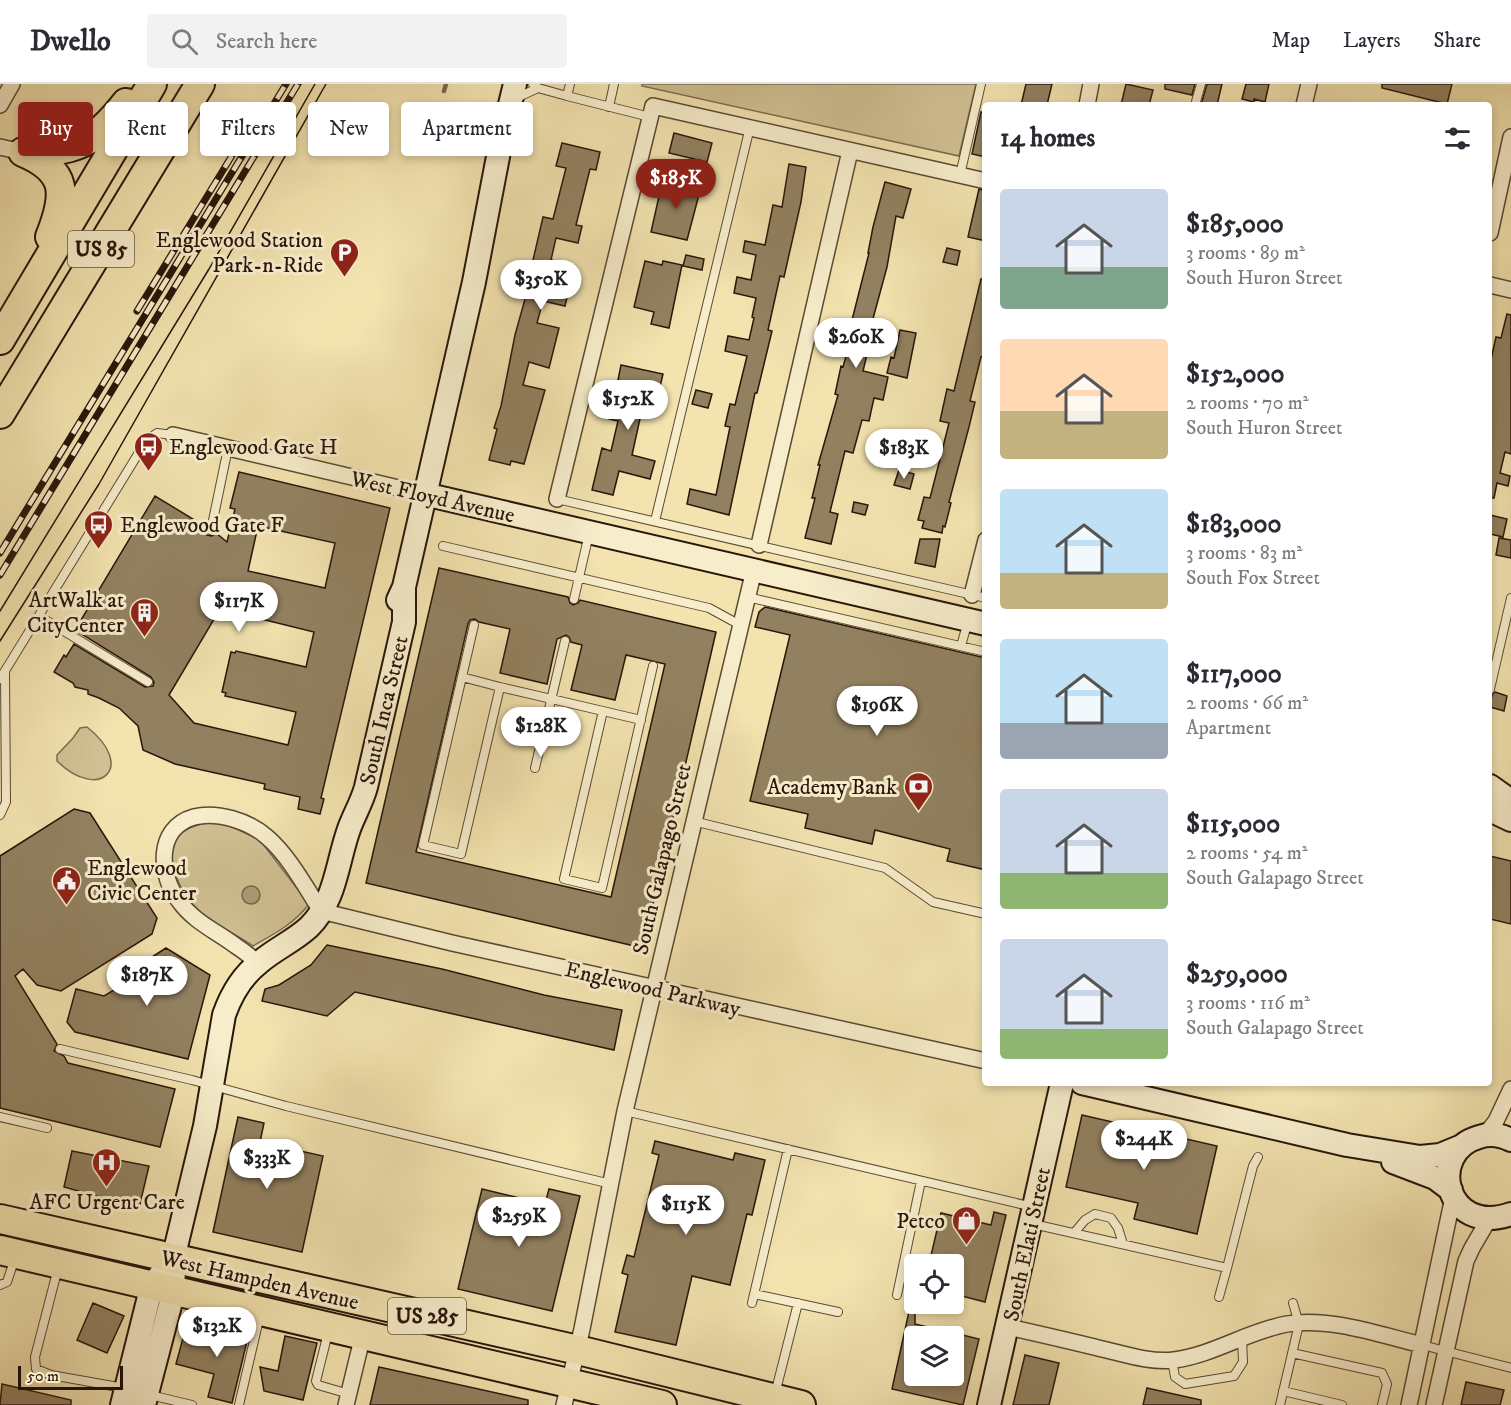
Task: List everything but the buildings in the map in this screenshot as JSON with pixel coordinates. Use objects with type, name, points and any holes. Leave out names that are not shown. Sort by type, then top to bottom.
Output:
[{"type":"highway","points":[[11,149],[64,150],[87,141],[108,126],[141,84]]},
{"type":"highway","name":"US 85","points":[[0,340],[152,84]]},
{"type":"highway","name":"US 85","points":[[0,414],[200,84]]},
{"type":"highway","points":[[0,340],[41,257],[60,205],[60,183],[56,174],[42,160],[11,149]]},
{"type":"highway","name":"West Hampden Avenue","points":[[0,1219],[578,1350],[787,1402]]},
{"type":"highway","name":"West Hampden Avenue","points":[[8,1252],[363,1335],[567,1394],[662,1405]]},
{"type":"street","points":[[0,105],[12,84]]},
{"type":"street","points":[[1088,102],[1091,84]]},
{"type":"street","points":[[1305,102],[1309,84]]},
{"type":"street","name":"South Inca Street","points":[[135,1398],[199,1156],[224,1015],[231,998],[258,963],[310,926],[321,910],[338,873],[348,830],[348,795],[391,618],[404,587],[474,282],[512,92]]},
{"type":"street","points":[[557,499],[651,111],[750,127],[982,180]]},
{"type":"street","points":[[1492,224],[1511,137]]},
{"type":"street","points":[[759,545],[850,151]]},
{"type":"street","points":[[1492,285],[1511,290]]},
{"type":"street","name":"West Floyd Avenue","points":[[173,435],[977,622]]},
{"type":"street","name":"South Galapago Street","points":[[567,1394],[578,1350],[625,1111],[754,570]]},
{"type":"street","points":[[979,597],[982,573]]},
{"type":"street","points":[[1501,799],[1511,820]]},
{"type":"street","points":[[258,963],[236,945],[208,929],[193,917],[178,901],[168,884],[163,865],[165,849],[178,825],[193,818],[212,815],[248,825],[267,837],[282,854],[321,910]]},
{"type":"street","name":"Englewood Parkway","points":[[321,910],[452,943],[982,1060]]},
{"type":"street","name":"South Elati Street","points":[[990,1405],[1061,1086]]},
{"type":"street","points":[[1095,1086],[1347,1145],[1420,1156],[1440,1155],[1485,1135],[1500,1136],[1511,1140]]},
{"type":"street","points":[[1121,1086],[1144,1097]]},
{"type":"street","points":[[1485,1135],[1496,1121],[1511,1089]]},
{"type":"street","points":[[1347,1145],[1435,1178],[1468,1213],[1500,1216]]},
{"type":"street","points":[[1409,1405],[1452,1194],[1449,1170],[1453,1157],[1462,1146]]},
{"type":"street","points":[[1434,1405],[1466,1261],[1500,1216]]},
{"type":"street","points":[[1008,1327],[1119,1353],[1172,1360],[1197,1355],[1272,1328],[1299,1323],[1339,1326],[1422,1345]]},
{"type":"street","points":[[347,1399],[363,1335]]},
{"type":"lane","points":[[567,96],[570,84]]},
{"type":"lane","points":[[609,107],[614,84]]},
{"type":"lane","points":[[960,175],[981,84]]},
{"type":"lane","points":[[1196,102],[1201,84]]},
{"type":"lane","points":[[512,92],[535,86],[609,107],[651,111]]},
{"type":"lane","points":[[655,521],[750,127]]},
{"type":"lane","name":"West Floyd Avenue","points":[[0,680],[146,441],[151,436],[160,433],[173,435]]},
{"type":"lane","points":[[211,530],[228,448]]},
{"type":"lane","points":[[557,499],[979,597]]},
{"type":"lane","points":[[574,599],[589,532]]},
{"type":"lane","points":[[443,546],[709,608],[740,625]]},
{"type":"lane","points":[[747,597],[982,651]]},
{"type":"lane","points":[[1492,680],[1511,598]]},
{"type":"lane","points":[[39,616],[148,682]]},
{"type":"lane","points":[[961,646],[977,622]]},
{"type":"lane","points":[[474,625],[423,845],[461,854],[500,687]]},
{"type":"lane","points":[[535,768],[565,641]]},
{"type":"lane","points":[[603,711],[564,879],[602,888],[653,666]]},
{"type":"lane","points":[[0,815],[6,802],[5,671]]},
{"type":"lane","points":[[462,677],[641,720]]},
{"type":"lane","points":[[693,821],[885,868],[933,902],[982,913]]},
{"type":"lane","points":[[60,1049],[610,1184]]},
{"type":"lane","points":[[625,1111],[921,1181],[1033,1215],[1074,1233],[1227,1268]]},
{"type":"lane","points":[[0,1117],[47,1128]]},
{"type":"lane","points":[[753,1303],[788,1149]]},
{"type":"lane","points":[[1220,1297],[1253,1166],[1258,1157]]},
{"type":"lane","points":[[897,1295],[921,1181]]},
{"type":"lane","points":[[1074,1233],[1085,1220],[1095,1214],[1111,1218],[1118,1228],[1123,1244]]},
{"type":"lane","points":[[0,1285],[8,1282],[8,1252]]},
{"type":"lane","points":[[59,1263],[35,1357],[36,1369],[135,1398],[192,1405]]},
{"type":"lane","points":[[754,1294],[838,1312]]},
{"type":"lane","points":[[787,1402],[798,1303]]},
{"type":"lane","points":[[1280,1405],[1299,1323],[1293,1303]]},
{"type":"lane","points":[[240,1405],[261,1311]]},
{"type":"lane","points":[[330,1327],[316,1381],[347,1399]]},
{"type":"lane","points":[[1172,1360],[1175,1377],[1185,1384],[1234,1376],[1243,1362],[1242,1338]]},
{"type":"lane","points":[[1422,1345],[1511,1368]]},
{"type":"lane","points":[[1292,1353],[1382,1373],[1387,1384],[1382,1405]]},
{"type":"lane","points":[[1283,1391],[1342,1405]]},
{"type":"shaded area","points":[[642,84],[976,84],[959,156],[642,86]]},
{"type":"shaded area","points":[[87,727],[102,741],[109,755],[111,766],[107,774],[99,779],[87,779],[73,773],[57,761],[57,755],[80,728]]},
{"type":"shaded area","points":[[207,822],[226,824],[260,840],[309,904],[290,923],[253,946],[211,921],[199,911],[186,896],[176,876],[172,855],[173,846],[178,837],[188,829]]},
{"type":"shaded area","points":[[251,886],[257,889],[260,895],[257,901],[251,904],[245,901],[242,895],[245,889]]},
{"type":"waterway","points":[[444,91],[446,84]]},
{"type":"tram line","points":[[0,611],[209,269],[315,84]]},
{"type":"tram line","points":[[0,641],[99,484],[326,84]]},
{"type":"railway","points":[[0,553],[286,84]]},
{"type":"railway","points":[[0,575],[298,84]]},
{"type":"railway","points":[[137,311],[232,156]]},
{"type":"place","name":"Englewood Station Park-n-Ride","points":[[344,278]]},
{"type":"place","name":"Englewood Gate H","points":[[148,472]]},
{"type":"place","name":"Englewood Gate F","points":[[99,550]]},
{"type":"place","name":"ArtWalk at CityCenter","points":[[145,638]]},
{"type":"place","name":"Academy Bank","points":[[918,812]]},
{"type":"place","name":"Englewood Civic Center","points":[[66,906]]},
{"type":"place","name":"AFC Urgent Care","points":[[107,1188]]},
{"type":"place","name":"Petco","points":[[966,1246]]}]
